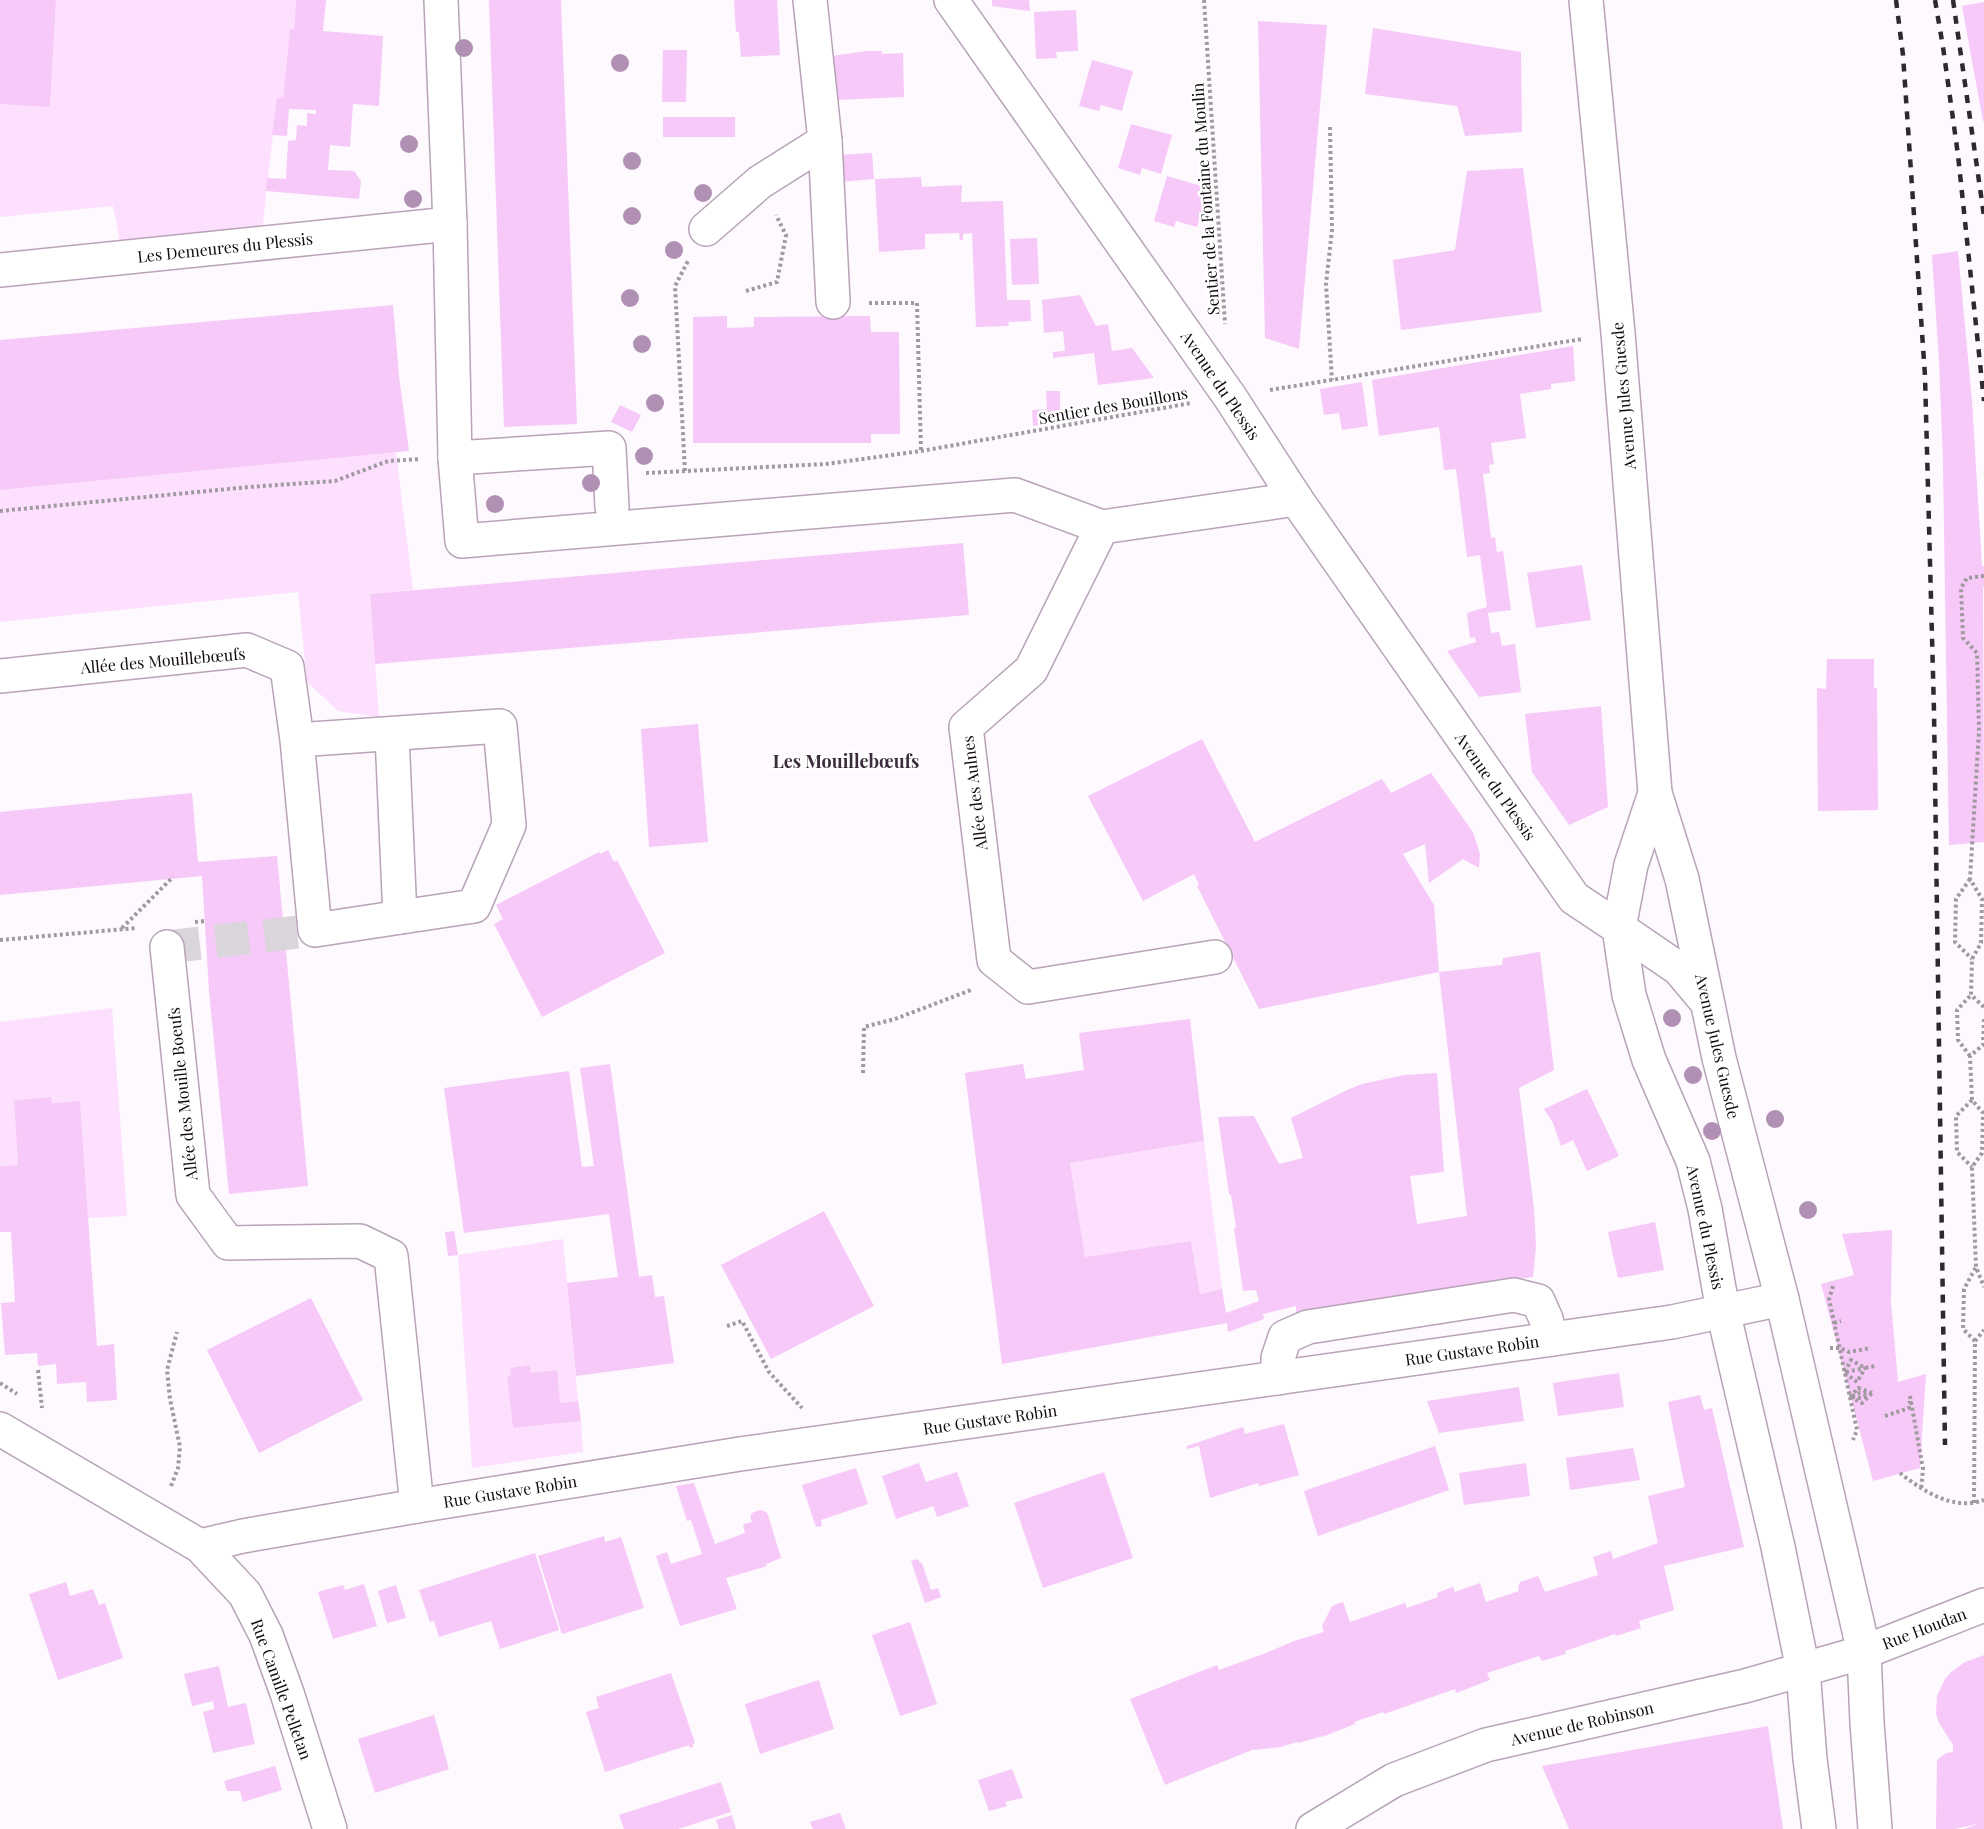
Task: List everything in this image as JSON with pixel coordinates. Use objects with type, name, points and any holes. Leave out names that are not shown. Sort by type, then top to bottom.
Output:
[{"type":"street","points":[[441,0],[450,224],[455,458],[462,541],[1015,495],[1102,527],[1296,500]]},
{"type":"street","points":[[810,0],[825,141],[833,302]]},
{"type":"street","name":"Avenue du Plessis","points":[[951,0],[1230,397],[1296,500],[1574,898],[1619,928],[1629,995],[1649,1060],[1693,1161],[1705,1209],[1723,1311],[1778,1547],[1803,1670],[1819,1829]]},
{"type":"street","name":"Avenue Jules Guesde","points":[[1586,0],[1618,333],[1655,793],[1682,879],[1722,1070],[1782,1299]]},
{"type":"street","points":[[706,229],[760,182],[825,141]]},
{"type":"street","name":"Les Demeures du Plessis","points":[[0,270],[450,224]]},
{"type":"street","points":[[455,458],[609,448],[611,491]]},
{"type":"street","name":"Allée des Aulnes","points":[[1102,527],[1031,670],[966,727],[994,960],[1028,987],[1215,957]]},
{"type":"street","name":"Allée des Mouillebœufs","points":[[0,676],[247,650],[287,667],[297,740],[315,930],[400,917]]},
{"type":"street","points":[[297,740],[500,726],[509,825],[474,906],[400,917],[392,735]]},
{"type":"street","name":"Avenue Jules Guesde","points":[[1619,928],[1631,865],[1655,793]]},
{"type":"street","points":[[1619,928],[1679,969],[1706,1001]]},
{"type":"street","name":"Allée des Mouille Boeufs","points":[[156,937],[193,1195],[228,1243],[360,1241],[391,1256],[417,1506]]},
{"type":"street","points":[[1278,1378],[1278,1358],[1285,1337],[1308,1328],[1514,1295],[1538,1301],[1551,1339]]},
{"type":"street","points":[[1782,1299],[1864,1652],[1875,1829]]},
{"type":"street","name":"Rue Gustave Robin","points":[[200,1546],[243,1536],[417,1506],[740,1454],[1672,1322],[1782,1299]]},
{"type":"street","name":"Rue Camille Pelletan","points":[[0,1429],[200,1546],[245,1594],[266,1635],[287,1693],[330,1829]]},
{"type":"street","name":"Rue Houdan","points":[[1864,1652],[1984,1605]]},
{"type":"street","name":"Avenue de Robinson","points":[[1313,1829],[1394,1780],[1486,1745],[1745,1686],[1864,1652]]},
{"type":"path","name":"Sentier de la Fontaine du Moulin","points":[[1204,0],[1226,327]]},
{"type":"path","points":[[1330,127],[1332,230],[1326,284],[1332,380]]},
{"type":"path","points":[[746,291],[777,282],[786,235],[760,182]]},
{"type":"path","points":[[685,471],[675,286],[706,229]]},
{"type":"path","points":[[833,302],[917,303],[921,451]]},
{"type":"path","name":"Sentier des Bouillons","points":[[611,491],[685,471],[826,464],[921,451],[1618,333]]},
{"type":"path","points":[[0,511],[335,481],[388,461],[455,458]]},
{"type":"path","points":[[1972,959],[1956,942],[1956,898],[1970,879],[1979,731],[1977,653],[1963,638],[1961,588],[1967,578],[1984,576]]},
{"type":"path","points":[[122,929],[173,877]]},
{"type":"path","points":[[1970,879],[1982,899],[1981,943],[1972,959],[1971,994],[1957,1010],[1958,1040],[1970,1056],[1972,1100],[1983,1113],[1982,1153],[1972,1167],[1976,1268],[1984,1287]]},
{"type":"path","points":[[193,922],[205,921]]},
{"type":"path","points":[[0,940],[122,929],[156,937]]},
{"type":"path","points":[[863,1073],[864,1027],[895,1019],[959,994],[1015,977]]},
{"type":"path","points":[[1971,994],[1984,1007]]},
{"type":"path","points":[[1970,1056],[1983,1045],[1984,1019]]},
{"type":"path","points":[[1972,1100],[1956,1116],[1957,1152],[1972,1167]]},
{"type":"path","points":[[1975,1341],[1964,1329],[1964,1289],[1976,1268]]},
{"type":"path","points":[[1833,1286],[1829,1299],[1857,1430]]},
{"type":"path","points":[[727,1326],[742,1321],[770,1372],[795,1399]]},
{"type":"path","points":[[1834,1323],[1841,1321]]},
{"type":"path","points":[[1974,1503],[1975,1341],[1984,1330]]},
{"type":"path","points":[[170,1488],[178,1468],[180,1447],[170,1399],[167,1370],[177,1332]]},
{"type":"path","points":[[1826,1349],[1840,1348],[1849,1352],[1871,1348]]},
{"type":"path","points":[[1845,1372],[1851,1360],[1865,1368]]},
{"type":"path","points":[[1845,1372],[1875,1366]]},
{"type":"path","points":[[1845,1372],[1857,1382],[1865,1368]]},
{"type":"path","points":[[34,1404],[43,1409],[38,1370]]},
{"type":"path","points":[[0,1383],[26,1398]]},
{"type":"path","points":[[1858,1388],[1872,1393],[1861,1398],[1850,1397],[1858,1388]]},
{"type":"path","points":[[1885,1416],[1909,1408],[1910,1396],[1923,1469],[1921,1490]]},
{"type":"path","points":[[1900,1473],[1921,1490],[1951,1502],[1974,1503],[1984,1500]]},
{"type":"shaded area","points":[[56,0],[296,0],[294,29],[290,29],[283,98],[277,98],[262,232],[121,247],[113,206],[0,217],[0,104],[50,106]]},
{"type":"shaded area","points":[[396,452],[413,590],[370,594],[379,717],[338,711],[307,682],[298,592],[0,622],[0,490]]},
{"type":"shaded area","points":[[112,1008],[127,1216],[88,1218],[80,1101],[52,1103],[51,1097],[14,1100],[18,1165],[0,1166],[0,1022]]},
{"type":"shaded area","points":[[1204,1141],[1222,1289],[1200,1294],[1191,1241],[1085,1257],[1070,1163]]},
{"type":"shaded area","points":[[563,1239],[578,1401],[560,1403],[531,1373],[530,1366],[510,1368],[511,1375],[507,1376],[513,1428],[581,1421],[583,1452],[472,1468],[458,1255]]},
{"type":"building","points":[[0,0],[56,0],[50,107],[0,104]]},
{"type":"building","points":[[296,0],[326,0],[323,31],[383,36],[379,106],[353,104],[350,147],[330,145],[328,170],[354,171],[361,181],[359,199],[266,191],[267,178],[286,179],[288,141],[296,140],[297,125],[307,126],[307,113],[316,114],[316,110],[289,109],[287,136],[272,135],[277,98],[283,98],[290,29],[294,29]]},
{"type":"building","points":[[489,0],[561,0],[577,424],[504,427]]},
{"type":"building","points":[[734,0],[777,0],[780,55],[741,57],[739,32],[736,32]]},
{"type":"building","points":[[992,0],[1029,0],[1030,11],[992,6]]},
{"type":"building","points":[[1984,2],[1984,121],[1983,121],[1962,6]]},
{"type":"building","points":[[1076,10],[1078,51],[1056,52],[1057,58],[1036,59],[1034,12]]},
{"type":"building","points":[[1258,21],[1327,25],[1299,349],[1265,338]]},
{"type":"building","points":[[1373,28],[1521,52],[1522,132],[1465,136],[1457,106],[1365,94]]},
{"type":"building","points":[[663,50],[687,50],[686,102],[662,102]]},
{"type":"building","points":[[882,51],[882,54],[903,53],[904,97],[835,100],[832,56]]},
{"type":"building","points":[[1092,60],[1133,71],[1122,111],[1101,105],[1099,111],[1079,106]]},
{"type":"building","points":[[663,117],[735,117],[735,137],[663,137]]},
{"type":"building","points":[[1131,124],[1172,135],[1161,174],[1142,168],[1140,175],[1118,168]]},
{"type":"building","points":[[872,153],[874,179],[839,182],[838,155]]},
{"type":"building","points":[[1523,168],[1542,312],[1401,330],[1393,260],[1455,250],[1467,171]]},
{"type":"building","points":[[1167,176],[1208,188],[1197,227],[1176,221],[1174,227],[1154,221]]},
{"type":"building","points":[[921,177],[922,187],[962,185],[961,202],[1003,201],[1007,300],[1030,300],[1031,321],[1008,322],[1009,326],[976,327],[972,233],[963,234],[963,240],[960,240],[959,233],[925,234],[925,249],[879,252],[875,179]]},
{"type":"building","points":[[1037,238],[1039,284],[1012,285],[1010,239]]},
{"type":"building","points":[[1958,251],[1972,401],[1982,566],[1984,566],[1984,842],[1949,845],[1943,464],[1932,255]]},
{"type":"building","points":[[1080,295],[1096,326],[1108,324],[1112,351],[1132,348],[1154,378],[1098,385],[1094,353],[1053,358],[1053,352],[1065,351],[1063,331],[1044,333],[1042,300]]},
{"type":"building","points":[[393,305],[409,451],[0,490],[0,340]]},
{"type":"building","points":[[727,316],[727,328],[754,327],[754,317],[870,316],[871,332],[899,332],[900,434],[871,434],[871,443],[693,443],[693,317]]},
{"type":"building","points":[[1573,346],[1575,381],[1551,384],[1551,389],[1520,394],[1526,438],[1491,443],[1494,464],[1489,465],[1490,473],[1483,474],[1491,538],[1495,537],[1497,552],[1503,551],[1511,610],[1488,613],[1491,633],[1499,632],[1502,646],[1515,644],[1521,692],[1479,697],[1447,651],[1476,642],[1475,637],[1470,638],[1467,613],[1487,607],[1480,555],[1467,557],[1456,469],[1444,470],[1439,427],[1379,436],[1372,380]]},
{"type":"building","points":[[1362,382],[1368,426],[1342,430],[1339,413],[1324,415],[1320,389]]},
{"type":"building","points":[[1046,391],[1060,391],[1060,422],[1033,426],[1032,410],[1047,409]]},
{"type":"building","points":[[620,405],[641,415],[632,432],[611,422]]},
{"type":"building","points":[[963,543],[969,615],[375,664],[370,594]]},
{"type":"building","points":[[1582,565],[1591,620],[1536,628],[1527,573]]},
{"type":"building","points":[[1827,659],[1874,659],[1874,688],[1877,688],[1878,810],[1818,811],[1817,688],[1826,689]]},
{"type":"building","points":[[1601,706],[1608,807],[1569,825],[1532,772],[1525,714]]},
{"type":"building","points":[[698,724],[708,842],[649,847],[641,729]]},
{"type":"building","points":[[1202,739],[1255,842],[1382,779],[1391,793],[1431,773],[1473,832],[1480,854],[1479,868],[1463,859],[1429,883],[1425,844],[1403,854],[1434,905],[1439,972],[1259,1009],[1197,886],[1199,885],[1194,874],[1143,901],[1088,796]]},
{"type":"building","points":[[192,793],[198,862],[277,856],[308,1186],[229,1194],[209,991],[202,876],[0,895],[0,812]]},
{"type":"building","points":[[608,850],[614,862],[617,860],[665,953],[542,1017],[494,924],[503,919],[496,905],[599,852],[601,854]]},
{"type":"building","points":[[1540,952],[1554,1070],[1519,1088],[1534,1209],[1536,1247],[1533,1277],[1395,1299],[1296,1318],[1296,1306],[1263,1314],[1264,1319],[1228,1332],[1227,1323],[1002,1364],[965,1073],[1023,1064],[1026,1079],[1084,1070],[1079,1033],[1190,1019],[1204,1141],[1070,1163],[1085,1257],[1191,1241],[1200,1294],[1222,1289],[1226,1313],[1259,1301],[1256,1290],[1243,1291],[1234,1228],[1236,1227],[1218,1117],[1254,1116],[1279,1164],[1303,1158],[1291,1118],[1362,1084],[1404,1075],[1437,1073],[1444,1172],[1410,1176],[1417,1224],[1467,1216],[1439,972],[1502,965],[1503,958]]},
{"type":"building","points":[[610,1064],[639,1277],[652,1275],[655,1297],[664,1296],[674,1363],[576,1376],[567,1283],[618,1277],[609,1214],[464,1233],[444,1088],[569,1071],[582,1167],[594,1166],[580,1068]]},
{"type":"building","points":[[1587,1089],[1619,1156],[1587,1171],[1573,1140],[1561,1146],[1553,1123],[1544,1109]]},
{"type":"building","points":[[51,1097],[52,1103],[80,1101],[97,1346],[114,1344],[117,1400],[87,1402],[86,1382],[57,1384],[56,1364],[38,1366],[37,1353],[5,1355],[1,1303],[15,1302],[11,1232],[0,1232],[0,1166],[18,1165],[14,1100]]},
{"type":"building","points":[[824,1211],[874,1306],[771,1359],[721,1265]]},
{"type":"building","points":[[1655,1222],[1664,1270],[1618,1278],[1608,1232]]},
{"type":"building","points":[[1892,1230],[1891,1303],[1898,1382],[1926,1374],[1920,1468],[1873,1481],[1821,1284],[1854,1275],[1842,1234]]},
{"type":"building","points":[[454,1231],[458,1255],[448,1256],[445,1232]]},
{"type":"building","points":[[311,1298],[363,1400],[259,1453],[207,1350]]},
{"type":"building","points":[[530,1365],[531,1373],[557,1370],[560,1403],[578,1401],[581,1421],[513,1428],[507,1376],[511,1375],[510,1368]]},
{"type":"building","points":[[1619,1373],[1624,1407],[1558,1416],[1553,1383]]},
{"type":"building","points":[[1519,1387],[1524,1421],[1439,1433],[1427,1401]]},
{"type":"building","points":[[1700,1395],[1704,1410],[1712,1408],[1744,1547],[1664,1566],[1674,1610],[1639,1621],[1641,1628],[1565,1651],[1566,1654],[1542,1661],[1539,1656],[1487,1673],[1490,1680],[1456,1693],[1455,1689],[1384,1714],[1383,1712],[1327,1735],[1281,1747],[1252,1750],[1165,1785],[1130,1699],[1217,1665],[1219,1670],[1324,1632],[1322,1626],[1332,1606],[1343,1602],[1350,1622],[1405,1603],[1407,1608],[1438,1597],[1437,1593],[1453,1587],[1455,1592],[1480,1583],[1486,1602],[1519,1591],[1520,1582],[1538,1576],[1545,1592],[1598,1575],[1593,1557],[1611,1551],[1613,1559],[1658,1543],[1648,1496],[1685,1487],[1668,1402]]},
{"type":"building","points":[[1284,1424],[1299,1475],[1259,1486],[1258,1483],[1210,1498],[1199,1446],[1187,1449],[1187,1446],[1243,1427],[1245,1434]]},
{"type":"building","points":[[1435,1446],[1449,1490],[1318,1536],[1304,1491]]},
{"type":"building","points":[[1633,1448],[1640,1480],[1570,1490],[1566,1458]]},
{"type":"building","points":[[919,1463],[926,1482],[957,1472],[969,1506],[937,1517],[933,1506],[896,1519],[882,1476]]},
{"type":"building","points":[[1526,1463],[1530,1496],[1464,1505],[1459,1473]]},
{"type":"building","points":[[856,1468],[868,1504],[821,1520],[822,1526],[816,1527],[802,1485]]},
{"type":"building","points":[[1104,1472],[1133,1558],[1043,1588],[1014,1503]]},
{"type":"building","points":[[694,1483],[715,1544],[745,1533],[743,1524],[752,1522],[750,1517],[752,1513],[760,1510],[768,1515],[781,1558],[766,1564],[767,1566],[726,1578],[737,1609],[680,1626],[656,1556],[667,1552],[671,1564],[702,1554],[691,1520],[687,1521],[676,1486]]},
{"type":"building","points":[[604,1536],[605,1542],[621,1537],[644,1608],[562,1634],[538,1556]]},
{"type":"building","points":[[535,1553],[559,1630],[500,1649],[491,1621],[439,1637],[434,1621],[430,1622],[419,1590]]},
{"type":"building","points":[[918,1559],[922,1563],[931,1590],[938,1588],[941,1597],[925,1603],[911,1561]]},
{"type":"building","points":[[66,1582],[70,1596],[93,1589],[99,1605],[105,1603],[123,1658],[58,1680],[29,1594]]},
{"type":"building","points":[[364,1584],[377,1626],[333,1639],[318,1592],[343,1585],[345,1590]]},
{"type":"building","points":[[396,1585],[406,1618],[387,1623],[378,1591]]},
{"type":"building","points":[[910,1622],[937,1704],[900,1716],[872,1635]]},
{"type":"building","points":[[1984,1655],[1984,1829],[1964,1829],[1981,1823],[1955,1829],[1936,1829],[1937,1760],[1946,1753],[1953,1752],[1953,1745],[1936,1714],[1937,1696],[1951,1672],[1965,1662]]},
{"type":"building","points":[[219,1666],[228,1707],[246,1703],[255,1744],[213,1753],[203,1712],[214,1709],[213,1701],[192,1706],[184,1674]]},
{"type":"building","points":[[671,1673],[695,1743],[692,1744],[694,1746],[690,1748],[689,1745],[605,1772],[586,1712],[599,1708],[596,1697]]},
{"type":"building","points":[[819,1680],[834,1729],[760,1754],[745,1704]]},
{"type":"building","points":[[434,1715],[449,1769],[375,1793],[358,1739]]},
{"type":"building","points":[[1768,1726],[1783,1829],[1569,1829],[1542,1766]]},
{"type":"building","points":[[275,1766],[282,1790],[243,1802],[240,1791],[227,1791],[224,1781]]},
{"type":"building","points":[[1012,1769],[1023,1798],[1005,1802],[1007,1806],[989,1811],[978,1780]]},
{"type":"building","points":[[721,1782],[731,1812],[678,1829],[624,1829],[619,1815]]},
{"type":"building","points":[[840,1813],[846,1829],[813,1829],[810,1822]]},
{"type":"building","points":[[732,1815],[736,1829],[719,1829],[716,1820]]},
{"type":"tunnel","points":[[167,947],[315,930]]},
{"type":"railway","points":[[1896,0],[1903,55],[1925,376],[1934,711],[1945,1445]]},
{"type":"railway","points":[[1935,0],[1958,155],[1984,401]]},
{"type":"railway","points":[[1953,0],[1984,216]]},
{"type":"district","name":"Les Mouillebœufs","points":[[846,761]]}]
